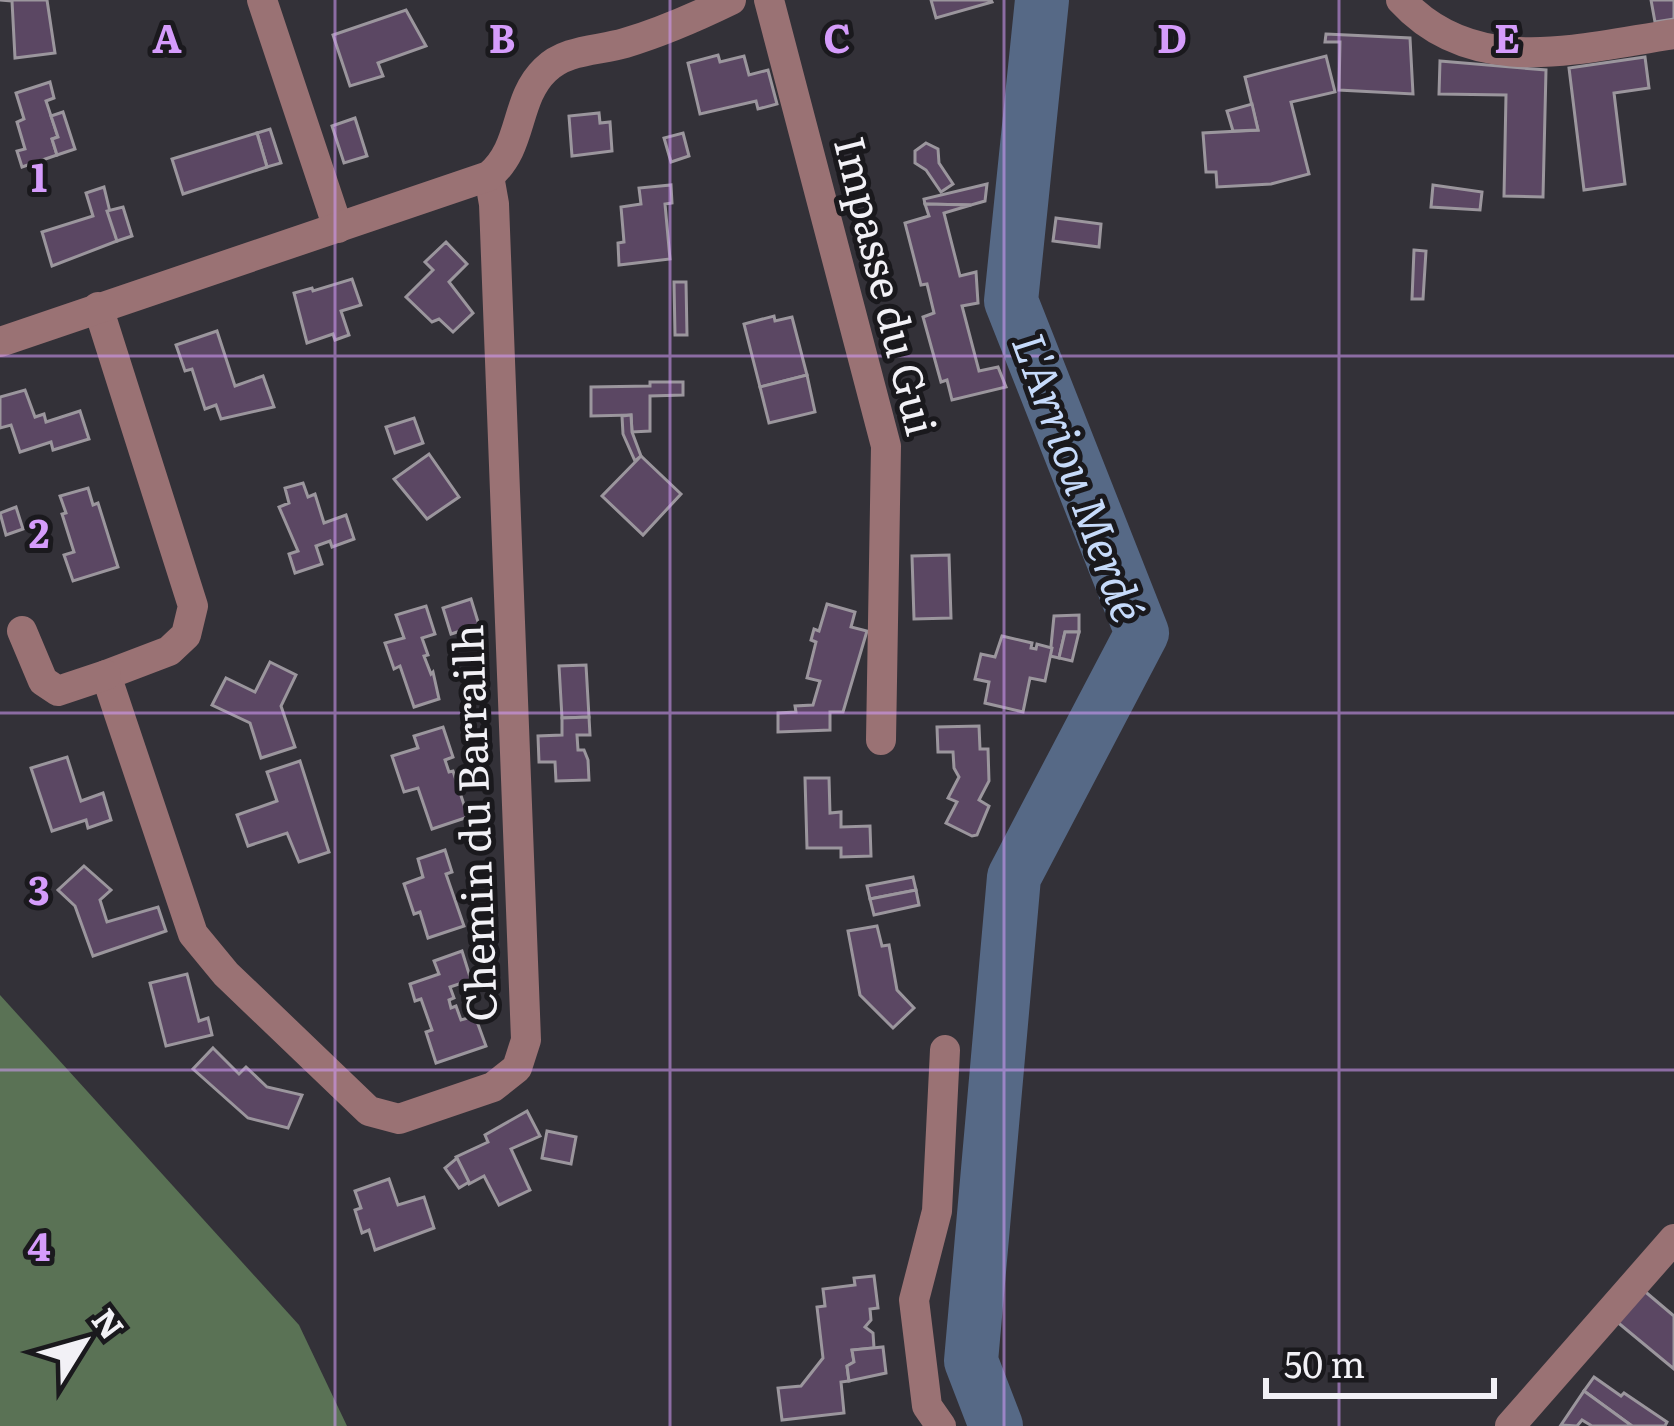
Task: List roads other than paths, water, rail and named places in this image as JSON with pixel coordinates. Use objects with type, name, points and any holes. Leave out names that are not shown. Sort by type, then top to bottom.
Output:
[{"type":"street","points":[[262,0],[338,228]]},
{"type":"street","points":[[0,342],[489,176],[504,163],[515,142],[530,87],[548,67],[567,56],[622,44],[687,21],[731,0]]},
{"type":"street","name":"Impasse du Gui","points":[[769,0],[886,446],[881,740]]},
{"type":"street","points":[[1401,0],[1423,23],[1478,49],[1545,53],[1674,34]]},
{"type":"street","name":"Chemin du Barrailh","points":[[106,675],[193,934],[226,974],[353,1096],[369,1111],[399,1119],[493,1087],[518,1068],[526,1040],[496,252],[489,176]]},
{"type":"street","points":[[22,631],[43,681],[58,691],[169,651],[186,635],[193,606],[98,307]]},
{"type":"street","points":[[941,1426],[927,1406],[914,1300],[938,1210],[945,1050]]},
{"type":"street","points":[[1510,1426],[1674,1239]]},
{"type":"waterway","name":"L'Arriou Merdé","points":[[996,1426],[971,1361],[1014,877],[1142,633],[1011,301],[1042,0]]}]
